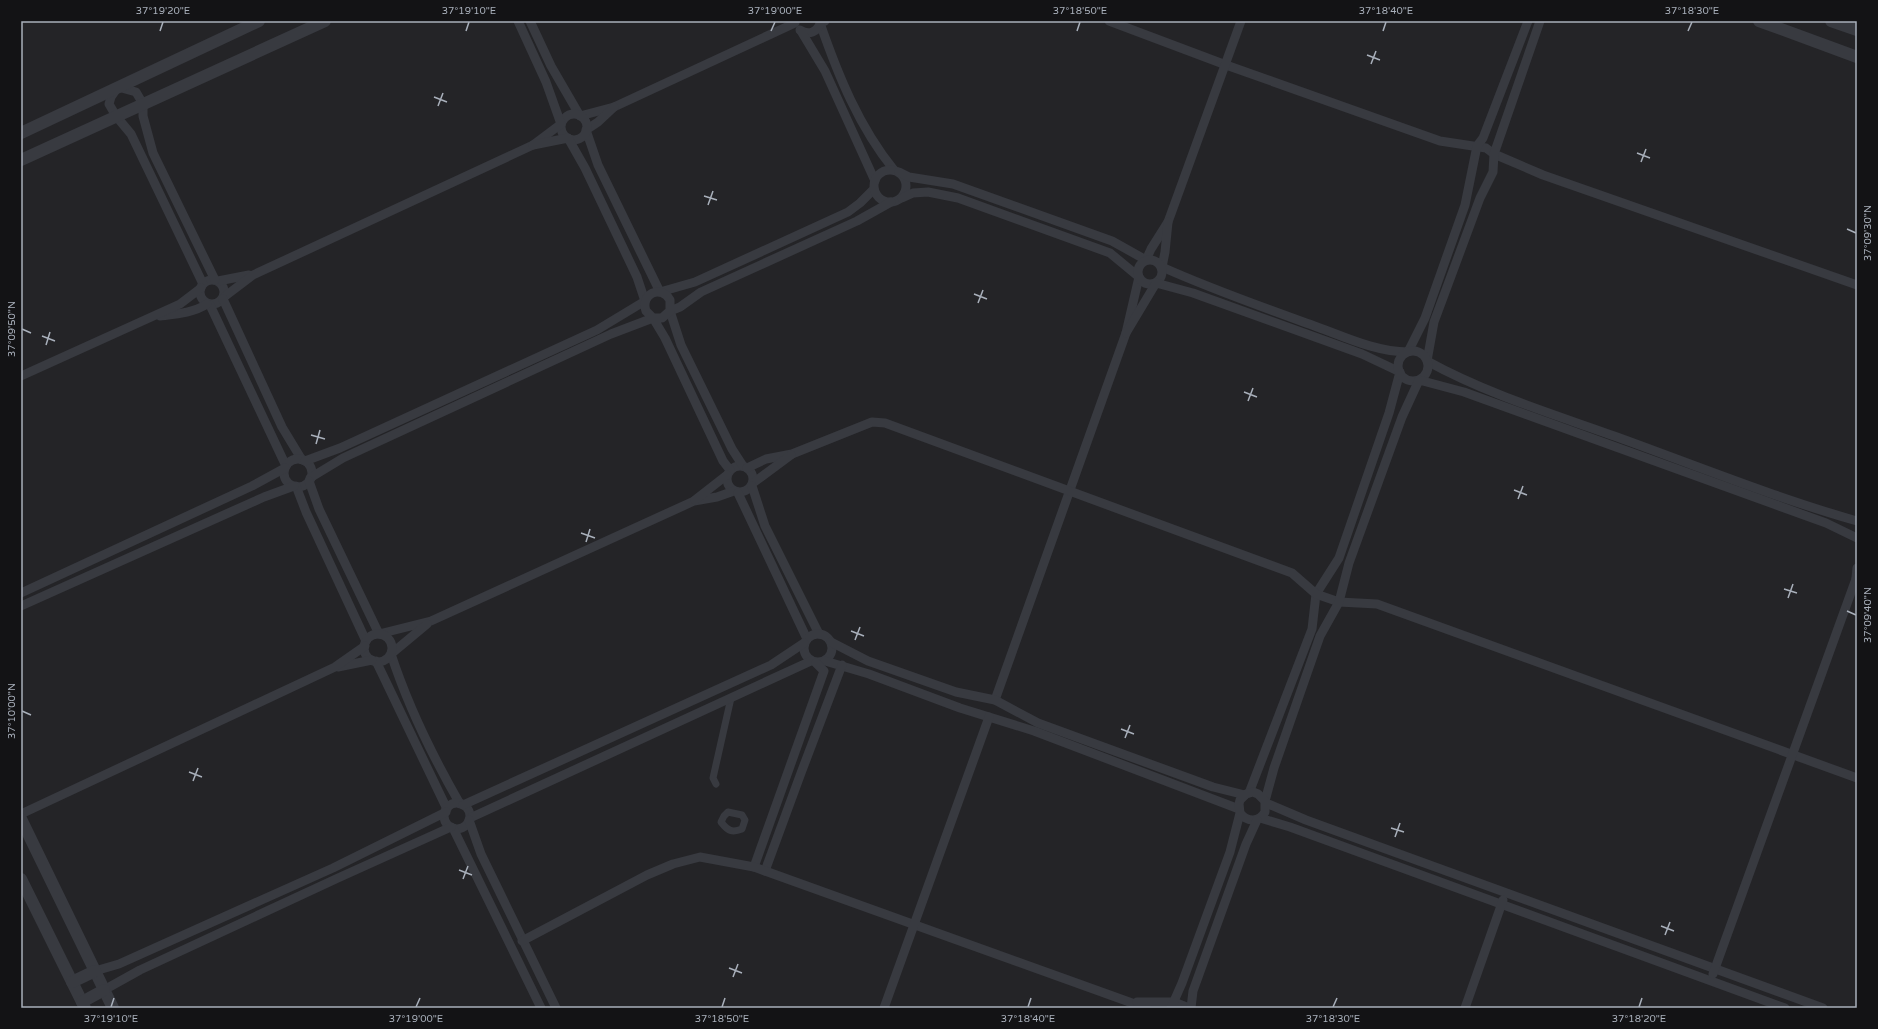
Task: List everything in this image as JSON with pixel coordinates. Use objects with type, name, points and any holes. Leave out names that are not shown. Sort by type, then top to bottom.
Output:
[{"type":"street","points":[[21,133],[258,21]]},
{"type":"street","points":[[21,160],[325,21]]},
{"type":"street","points":[[518,21],[546,82],[561,124],[563,134],[568,138],[585,168],[637,277],[645,300],[646,311],[653,318],[665,338],[723,460],[729,473],[728,486],[736,492],[805,641],[804,652],[818,661],[842,665],[989,717],[1034,731],[1240,811],[1246,819],[1259,819],[1290,827],[1785,1008]]},
{"type":"street","points":[[530,21],[551,66],[580,116],[586,122],[586,130],[598,165],[660,292],[668,296],[670,300],[670,311],[681,346],[732,449],[745,467],[753,474],[753,484],[765,526],[819,634]]},
{"type":"street","points":[[1108,21],[1226,65],[1440,141],[1486,148],[1494,154],[1551,177],[1857,285]]},
{"type":"street","points":[[995,700],[1126,333],[1139,277],[1138,269],[1146,260],[1168,222],[1242,21]]},
{"type":"street","points":[[1528,21],[1483,138],[1477,146],[1465,205],[1425,318],[1408,352],[1398,363],[1400,372],[1404,379],[1409,381],[1419,380],[1464,392],[1826,523],[1857,538]]},
{"type":"street","points":[[1129,1002],[1172,1005],[1190,1008],[1193,992],[1246,844],[1259,819],[1265,812],[1274,768],[1320,636],[1339,602],[1349,563],[1399,424],[1419,380],[1428,370],[1427,361],[1434,322],[1480,198],[1493,172],[1494,154],[1540,21]]},
{"type":"street","points":[[1759,21],[1857,57]]},
{"type":"street","points":[[1831,21],[1857,30]]},
{"type":"street","points":[[153,317],[180,314],[209,304],[217,304],[253,275],[534,145],[570,115],[580,116],[614,107],[795,22],[826,71],[880,198],[891,202]]},
{"type":"street","points":[[801,31],[805,33],[813,32],[822,22]]},
{"type":"street","points":[[822,22],[833,61],[862,123],[877,150],[906,181],[907,186],[902,198]]},
{"type":"street","points":[[118,87],[136,92],[144,104],[143,116],[153,153],[217,281],[224,290],[223,298],[282,427],[311,470],[310,480],[319,509],[379,634],[388,638],[391,642],[391,654],[404,689],[445,778],[462,805],[469,812],[481,854],[522,941],[556,1008]]},
{"type":"street","points":[[118,87],[111,97],[109,104],[116,116],[131,134],[202,286],[200,295],[209,304],[285,467],[286,479],[295,486],[366,644],[366,654],[374,660],[446,810],[445,819],[452,828],[541,1008]]},
{"type":"street","points":[[534,145],[568,138],[575,140],[614,107]]},
{"type":"street","points":[[851,128],[862,123]]},
{"type":"street","points":[[21,606],[264,497],[295,486],[301,486],[343,458],[500,385],[591,338],[645,300],[651,293],[660,292],[695,282],[848,212],[860,203],[875,185],[883,172],[896,171],[910,177],[953,184],[1112,241],[1146,260],[1156,261],[1162,267],[1205,286],[1368,345],[1397,352],[1420,354],[1427,361],[1458,378],[1806,506],[1857,521]]},
{"type":"street","points":[[21,593],[245,489],[285,467],[291,460],[303,460],[361,438],[496,376],[591,338],[653,318],[662,318],[670,311],[680,307],[701,292],[857,221],[891,202],[913,193],[928,192],[958,198],[1110,253],[1147,284],[1156,283],[1193,293],[1362,354],[1400,372]]},
{"type":"street","points":[[1126,333],[1162,274],[1162,267],[1166,252],[1168,222]]},
{"type":"street","points":[[21,376],[180,304],[208,280],[217,281],[253,275]]},
{"type":"street","points":[[1172,1005],[1182,983],[1230,852],[1240,811],[1240,800],[1247,794],[1312,629],[1316,594],[1339,558],[1389,413],[1400,372]]},
{"type":"street","points":[[496,376],[500,385]]},
{"type":"street","points":[[433,405],[438,414]]},
{"type":"street","points":[[21,814],[335,667],[366,644],[372,636],[431,621],[694,501],[736,466],[745,467],[766,459],[792,454],[872,422],[885,423],[1071,490],[1292,574],[1316,594],[1339,602],[1377,604],[1857,778]]},
{"type":"street","points":[[1581,434],[1584,425]]},
{"type":"street","points":[[361,438],[366,448]]},
{"type":"street","points":[[694,501],[746,491],[792,454]]},
{"type":"street","points":[[1683,472],[1687,463]]},
{"type":"street","points":[[1762,501],[1766,491]]},
{"type":"street","points":[[1710,981],[1857,577],[1857,568]]},
{"type":"street","points":[[335,667],[374,660],[386,660],[391,654],[431,621]]},
{"type":"street","points":[[72,982],[95,971],[119,964],[333,868],[453,805],[462,805],[558,763],[771,665],[815,634],[819,634],[824,635],[831,642],[868,661],[956,692],[995,700],[1038,723],[1213,787],[1247,794],[1258,794],[1266,802],[1355,838],[1823,1008]]},
{"type":"street","points":[[21,879],[83,1005],[104,990],[140,970],[338,878],[452,828],[461,828],[470,819],[564,774],[731,698],[818,661],[831,654],[831,642]]},
{"type":"street","points":[[754,867],[824,671],[818,661]]},
{"type":"street","points":[[765,871],[800,773],[842,665]]},
{"type":"street","points":[[716,784],[713,778],[731,698]]},
{"type":"street","points":[[884,1008],[989,717]]},
{"type":"street","points":[[1089,752],[1092,742]]},
{"type":"street","points":[[558,763],[564,774]]},
{"type":"street","points":[[21,818],[113,1008]]},
{"type":"street","points":[[1351,849],[1355,838]]},
{"type":"street","points":[[522,941],[647,875],[673,864],[700,857],[754,867],[1146,1008]]},
{"type":"street","points":[[333,868],[338,878]]},
{"type":"street","points":[[1465,1008],[1506,892]]},
{"type":"street","points":[[1205,921],[1216,925]]},
{"type":"shaded area","points":[[21,21],[1857,21],[1857,1008],[21,1008]]}]
